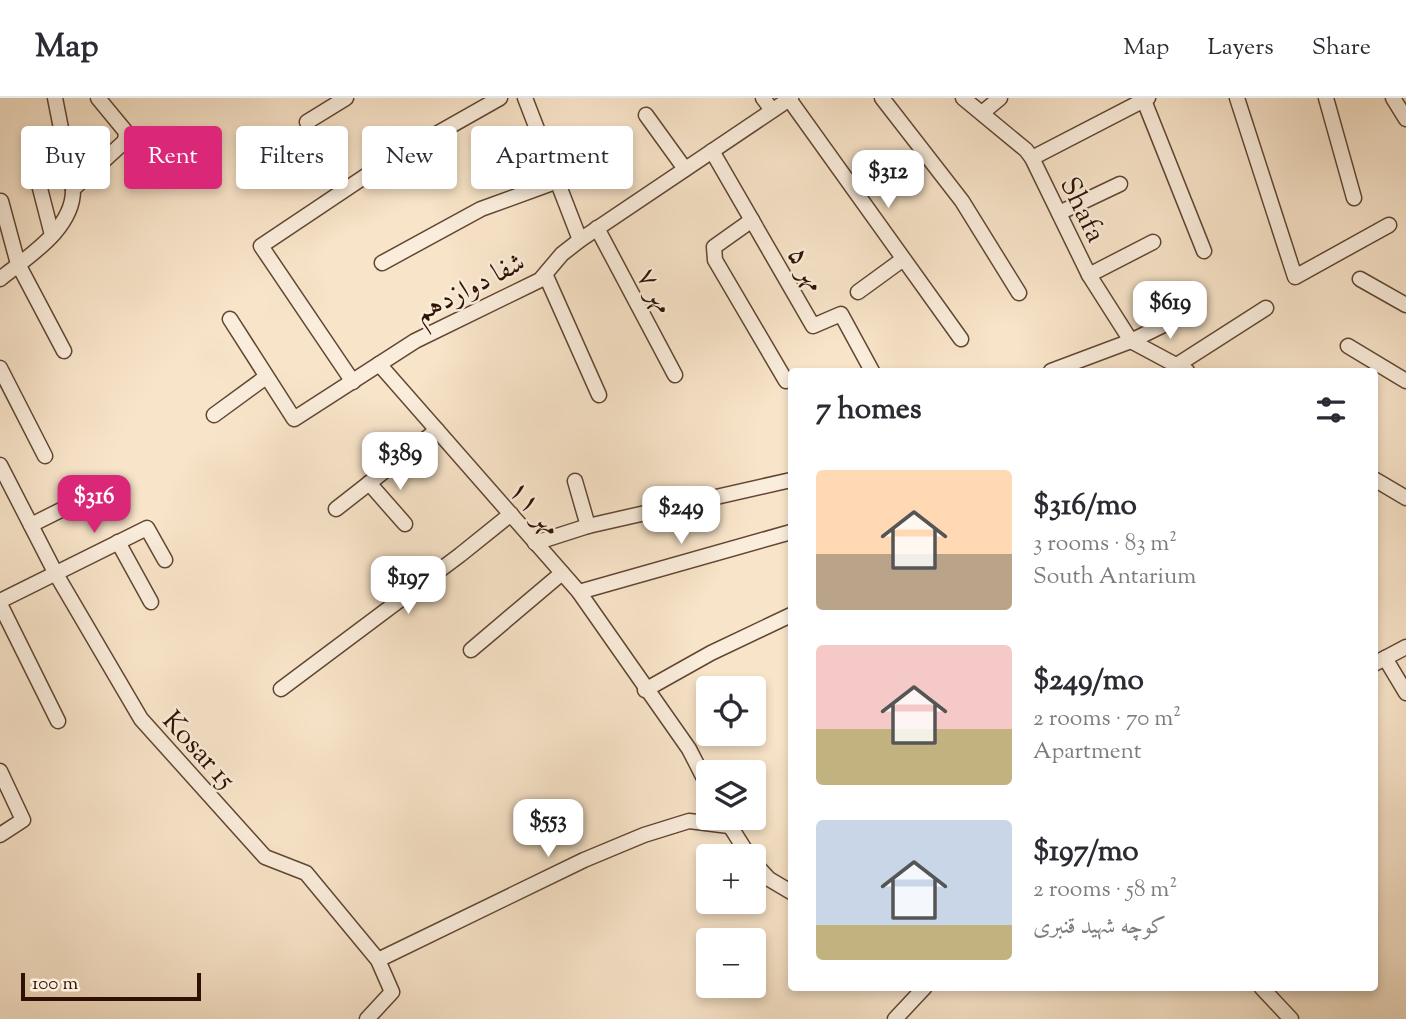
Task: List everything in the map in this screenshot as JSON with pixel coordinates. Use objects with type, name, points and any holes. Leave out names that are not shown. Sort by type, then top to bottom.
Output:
[{"type":"street","points":[[55,98],[61,126]]},
{"type":"street","points":[[98,98],[127,137],[110,153]]},
{"type":"street","points":[[307,122],[330,102],[346,98]]},
{"type":"street","points":[[353,382],[261,246],[385,163],[500,98]]},
{"type":"street","points":[[526,98],[537,126]]},
{"type":"street","points":[[882,98],[962,201],[1018,293]]},
{"type":"street","name":"Shafa","points":[[963,98],[1032,158],[1089,275],[1131,341],[1182,368]]},
{"type":"street","points":[[982,113],[1000,98]]},
{"type":"street","points":[[1237,98],[1295,277],[1389,225]]},
{"type":"street","points":[[1326,98],[1354,198]]},
{"type":"street","points":[[1393,98],[1406,119]]},
{"type":"street","points":[[790,99],[902,260],[961,339]]},
{"type":"street","name":"شفا دوازدهم","points":[[230,319],[293,419],[439,328],[545,276],[562,254],[580,240],[712,151],[768,104],[790,99]]},
{"type":"street","points":[[1032,158],[1145,99],[1204,251]]},
{"type":"street","points":[[646,115],[685,169]]},
{"type":"street","name":"مهر ۵","points":[[712,151],[813,326],[841,314],[870,368]]},
{"type":"street","points":[[1059,214],[1120,184]]},
{"type":"street","points":[[40,189],[52,235]]},
{"type":"street","points":[[0,279],[52,235],[73,202],[73,189]]},
{"type":"street","points":[[382,263],[481,209],[536,189]]},
{"type":"street","points":[[561,189],[580,240]]},
{"type":"street","points":[[1,201],[18,264],[64,351]]},
{"type":"street","points":[[752,220],[714,247],[715,260],[786,381]]},
{"type":"street","name":"مهر ۷","points":[[597,228],[675,375]]},
{"type":"street","points":[[1089,275],[1153,242]]},
{"type":"street","points":[[858,292],[902,260]]},
{"type":"street","points":[[545,276],[599,395]]},
{"type":"street","points":[[1360,279],[1406,305]]},
{"type":"street","points":[[1182,368],[1266,308]]},
{"type":"street","points":[[1059,368],[1131,341],[1194,310]]},
{"type":"street","points":[[1348,346],[1406,381]]},
{"type":"street","name":"مهر ۱۱","points":[[379,364],[579,592],[696,763]]},
{"type":"street","points":[[0,368],[45,456]]},
{"type":"street","points":[[214,415],[267,376]]},
{"type":"street","points":[[336,509],[437,430]]},
{"type":"street","name":"Kosar 15","points":[[0,465],[56,574],[141,719],[265,857],[306,873],[378,960],[392,992],[367,1019]]},
{"type":"street","points":[[575,481],[588,526]]},
{"type":"street","points":[[535,543],[588,526],[788,481]]},
{"type":"street","points":[[1378,482],[1406,498]]},
{"type":"street","points":[[369,483],[405,524]]},
{"type":"street","points":[[31,525],[108,486]]},
{"type":"street","points":[[281,689],[511,514]]},
{"type":"street","points":[[58,721],[0,602],[147,528],[164,560]]},
{"type":"street","points":[[579,592],[788,533]]},
{"type":"street","points":[[118,542],[151,602]]},
{"type":"street","points":[[471,650],[562,573]]},
{"type":"street","points":[[645,690],[711,653],[788,616]]},
{"type":"street","points":[[1406,647],[1379,661],[1406,693]]},
{"type":"street","points":[[0,771],[23,820],[0,835]]},
{"type":"street","points":[[378,960],[644,835],[696,821]]},
{"type":"street","points":[[766,876],[788,890]]},
{"type":"street","points":[[895,1019],[921,991]]},
{"type":"street","points":[[1265,991],[1291,1019]]}]
